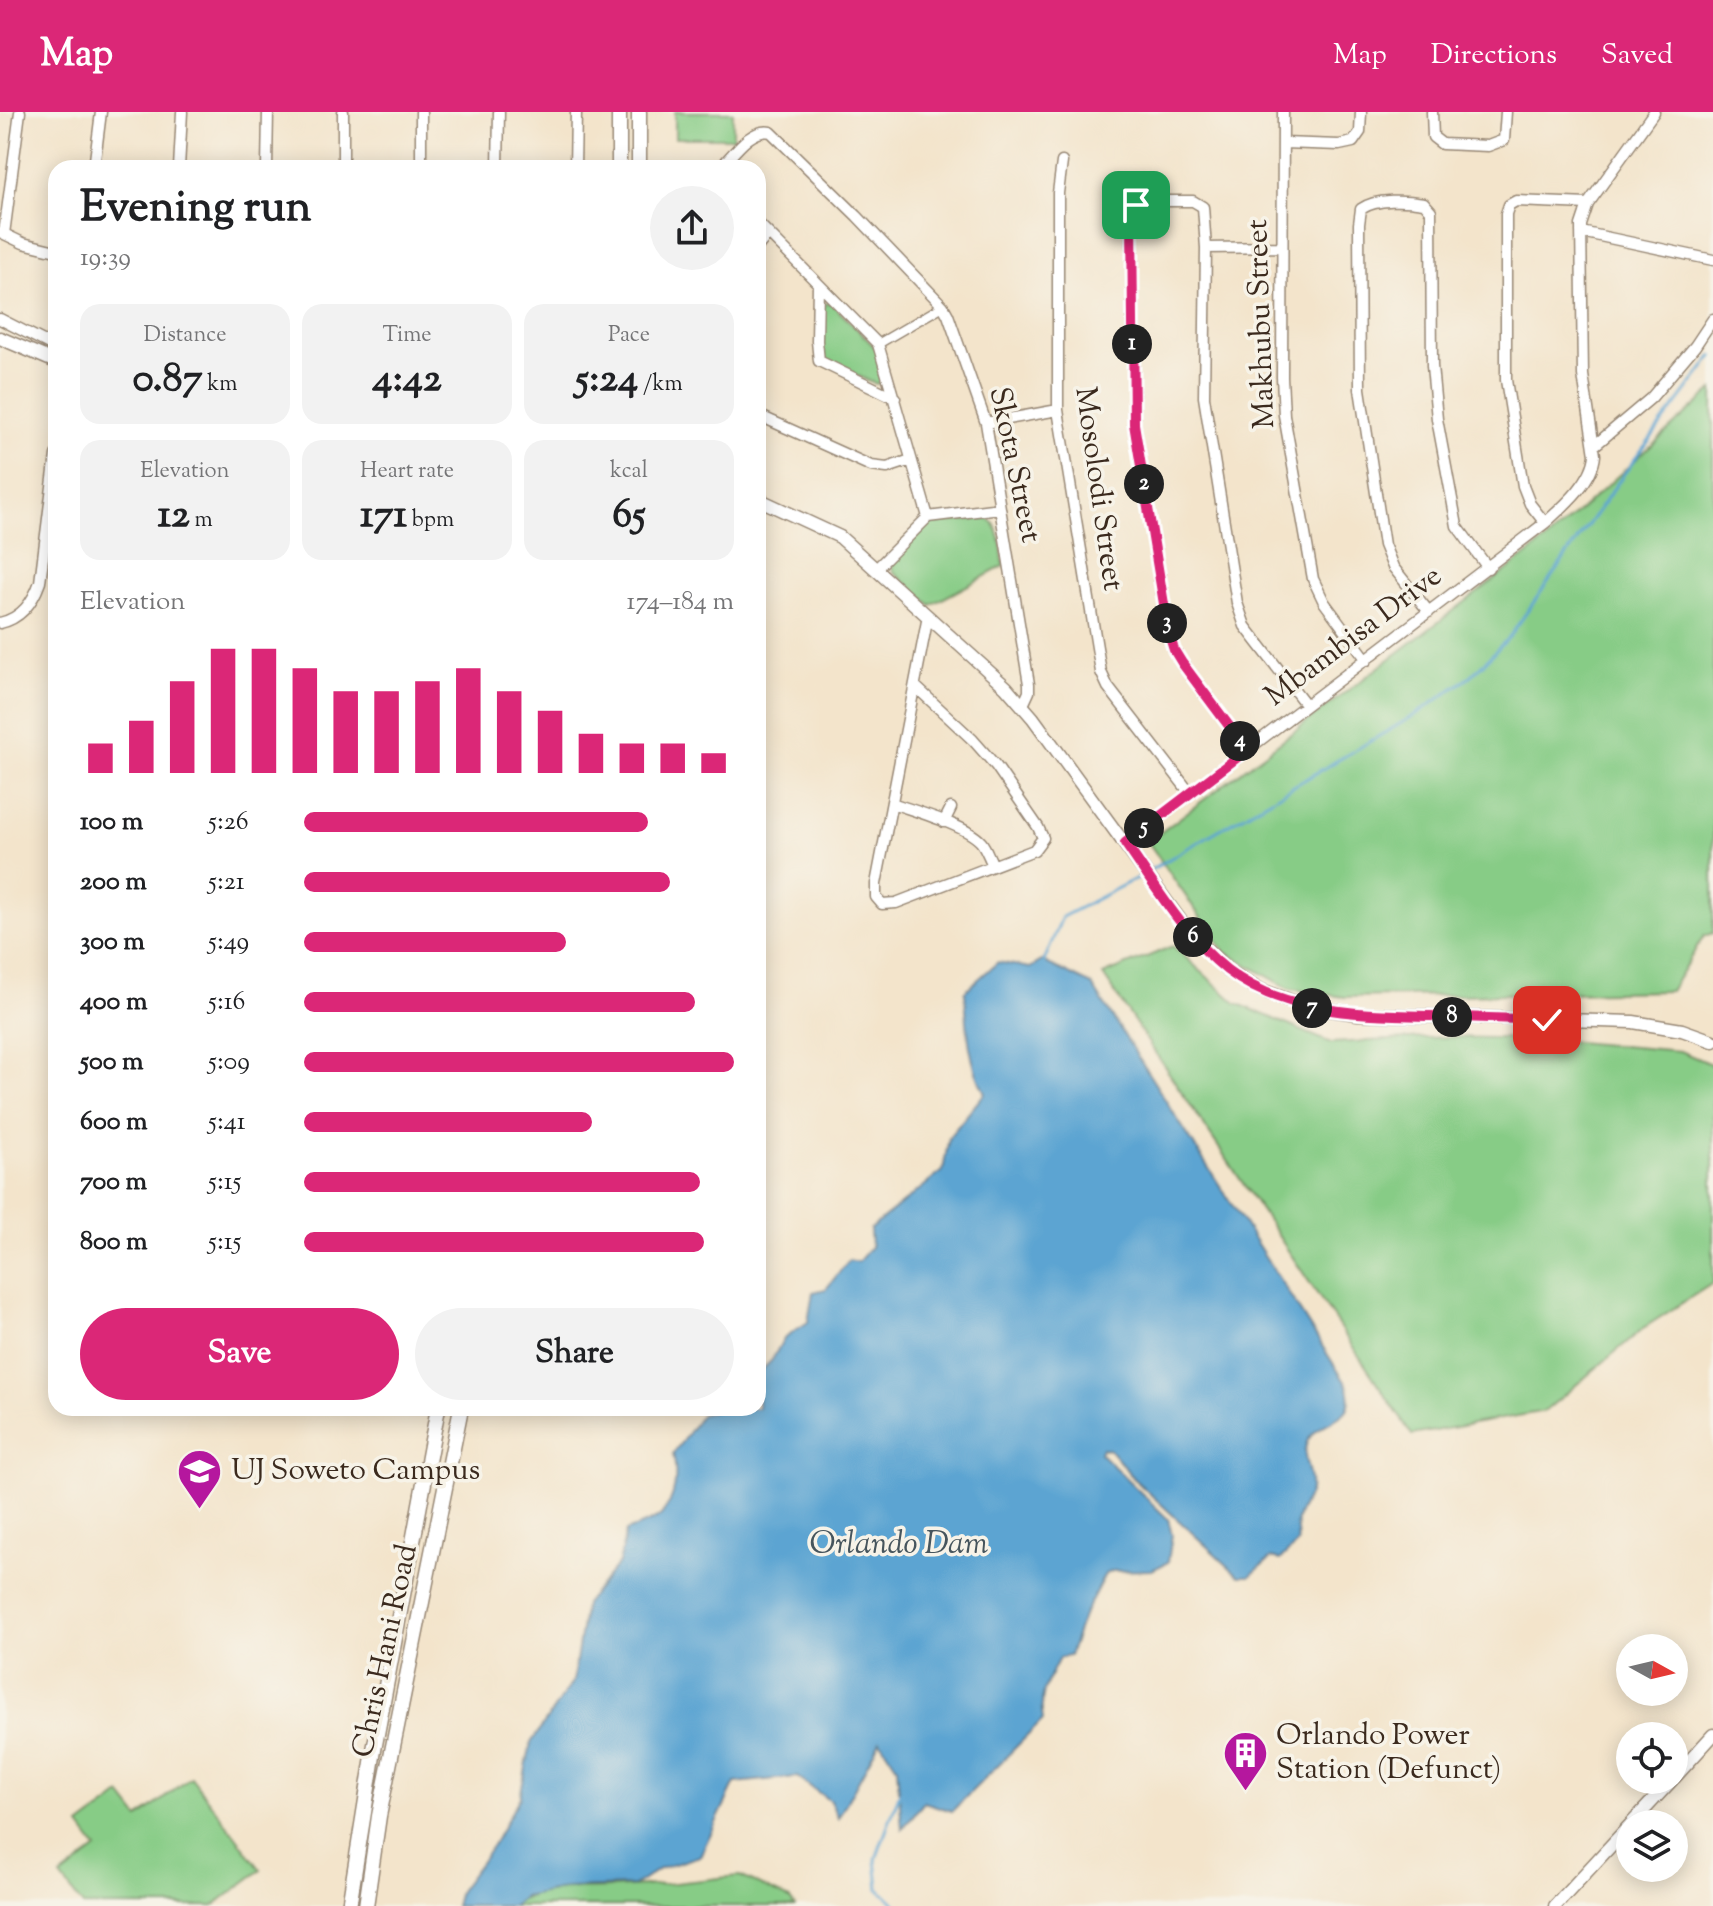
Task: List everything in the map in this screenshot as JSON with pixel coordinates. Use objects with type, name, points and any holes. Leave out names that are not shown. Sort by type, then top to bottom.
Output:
[{"type":"main road","points":[[619,112],[619,160]]},
{"type":"main road","points":[[639,112],[639,160]]},
{"type":"main road","name":"Chris Hani Road","points":[[349,1906],[360,1829],[436,1416]]},
{"type":"main road","name":"Chris Hani Road","points":[[366,1906],[379,1816],[459,1416]]},
{"type":"main road","points":[[411,1549],[433,1553]]},
{"type":"street","points":[[20,112],[2,233],[48,249]]},
{"type":"street","points":[[95,160],[101,112]]},
{"type":"street","points":[[179,160],[182,112]]},
{"type":"street","points":[[267,160],[268,112]]},
{"type":"street","points":[[343,112],[343,160]]},
{"type":"street","points":[[421,112],[421,160]]},
{"type":"street","points":[[498,160],[499,112]]},
{"type":"street","points":[[575,160],[576,112]]},
{"type":"street","name":"Makhubu Street","points":[[1283,112],[1283,401],[1316,587],[1367,660]]},
{"type":"street","points":[[1283,143],[1339,145],[1353,142],[1360,132],[1361,112]]},
{"type":"street","points":[[1432,112],[1433,137],[1442,144],[1488,146],[1500,143],[1506,135],[1506,112]]},
{"type":"street","name":"Mbambisa Drive","points":[[1125,843],[1545,523],[1586,479],[1594,462],[1594,446],[1583,375],[1582,218],[1588,204],[1654,112]]},
{"type":"street","name":"Skota Street","points":[[728,160],[753,136],[763,131],[771,132],[943,306],[986,423],[1029,684],[1023,705]]},
{"type":"street","name":"Mosolodi Street","points":[[1062,162],[1058,193],[1058,410],[1104,680],[1190,793]]},
{"type":"street","points":[[1247,750],[1174,650],[1134,424],[1133,209],[1143,201],[1197,202],[1203,207],[1206,248],[1204,397],[1237,603],[1245,626],[1306,705]]},
{"type":"street","points":[[1545,523],[1526,496],[1507,394],[1506,214],[1509,205],[1516,201],[1588,204]]},
{"type":"street","points":[[1429,612],[1387,555],[1362,413],[1359,372],[1360,213],[1373,202],[1417,202],[1429,206],[1432,218],[1433,386],[1454,516],[1460,533],[1488,568]]},
{"type":"street","points":[[1581,232],[1713,260]]},
{"type":"street","points":[[766,236],[768,234],[878,344],[928,517]]},
{"type":"street","points":[[1206,248],[1282,247]]},
{"type":"street","points":[[818,284],[819,361],[895,398]]},
{"type":"street","points":[[878,344],[943,306]]},
{"type":"street","points":[[0,319],[48,343]]},
{"type":"street","points":[[1594,446],[1651,398],[1695,346],[1713,319]]},
{"type":"street","points":[[0,338],[48,359]]},
{"type":"street","points":[[986,423],[1058,410]]},
{"type":"street","points":[[766,419],[871,466],[887,468],[911,460]]},
{"type":"street","points":[[766,503],[840,537],[1023,705],[1185,927],[1227,970],[1261,990],[1309,1007],[1347,1013],[1633,1022],[1682,1030],[1713,1041]]},
{"type":"street","points":[[876,569],[928,517],[1000,508]]},
{"type":"street","points":[[0,623],[20,615],[36,594],[48,518]]},
{"type":"street","points":[[915,686],[996,766],[1042,833],[1042,841],[1034,850],[896,903],[882,904],[877,900],[875,891],[928,616]]},
{"type":"street","points":[[892,803],[944,822],[978,839],[993,865]]},
{"type":"street","points":[[944,822],[951,808]]},
{"type":"street","points":[[1688,1762],[1713,1735]]},
{"type":"street","points":[[1645,1810],[1659,1794]]},
{"type":"street","points":[[1555,1906],[1616,1841]]},
{"type":"green space","points":[[675,112],[733,112],[733,138],[675,138]]},
{"type":"green space","points":[[830,302],[877,349],[884,381],[876,384],[826,362],[821,354],[821,309]]},
{"type":"green space","points":[[1713,390],[1713,933],[1704,936],[1670,991],[1344,997],[1290,989],[1224,951],[1148,842],[1548,539]]},
{"type":"green space","points":[[988,518],[998,533],[1004,566],[931,605],[893,572],[891,562],[928,524]]},
{"type":"green space","points":[[1173,946],[1236,1003],[1331,1043],[1447,1037],[1541,1039],[1680,1051],[1713,1065],[1713,1283],[1645,1327],[1545,1411],[1412,1435],[1103,975]]},
{"type":"green space","points":[[191,1777],[261,1870],[213,1906],[83,1906],[61,1877],[97,1849],[80,1826],[121,1795],[139,1818]]},
{"type":"green space","points":[[740,1876],[790,1899],[795,1906],[513,1906],[546,1891]]},
{"type":"water","name":"Orlando Dam","points":[[1042,961],[1092,985],[1347,1385],[1350,1397],[1345,1413],[1315,1432],[1306,1446],[1310,1490],[1297,1519],[1297,1544],[1280,1560],[1271,1558],[1250,1576],[1239,1576],[1135,1480],[1110,1450],[1102,1448],[1100,1453],[1168,1519],[1172,1534],[1168,1562],[1152,1570],[1105,1574],[1083,1616],[1069,1656],[1059,1658],[1048,1681],[1043,1695],[1043,1720],[952,1811],[924,1802],[902,1829],[897,1767],[880,1741],[838,1818],[830,1801],[797,1777],[735,1783],[700,1856],[659,1869],[634,1886],[567,1888],[524,1897],[513,1906],[455,1906],[459,1891],[493,1845],[520,1797],[531,1743],[573,1681],[585,1604],[619,1563],[626,1531],[658,1518],[670,1502],[675,1478],[673,1454],[700,1416],[766,1416],[766,1366],[784,1338],[808,1322],[813,1292],[826,1289],[849,1260],[858,1262],[871,1247],[870,1229],[943,1171],[949,1137],[985,1093],[972,1056],[965,991],[998,962],[1030,968]]},
{"type":"waterway","points":[[1147,872],[1415,715],[1470,677],[1510,636],[1626,471],[1713,356]]},
{"type":"waterway","points":[[1043,964],[1062,917],[1141,876]]},
{"type":"waterway","points":[[897,1906],[879,1889],[876,1859],[900,1792]]},
{"type":"place","name":"UJ Soweto Campus","points":[[200,1510]]},
{"type":"place","name":"Orlando Power Station (Defunct)","points":[[1245,1792]]},
{"type":"route","points":[[1136,205],[1132,212],[1133,412],[1169,634],[1182,663],[1247,750],[1125,843],[1185,927],[1216,961],[1240,979],[1286,1001],[1358,1014],[1547,1020]]}]
